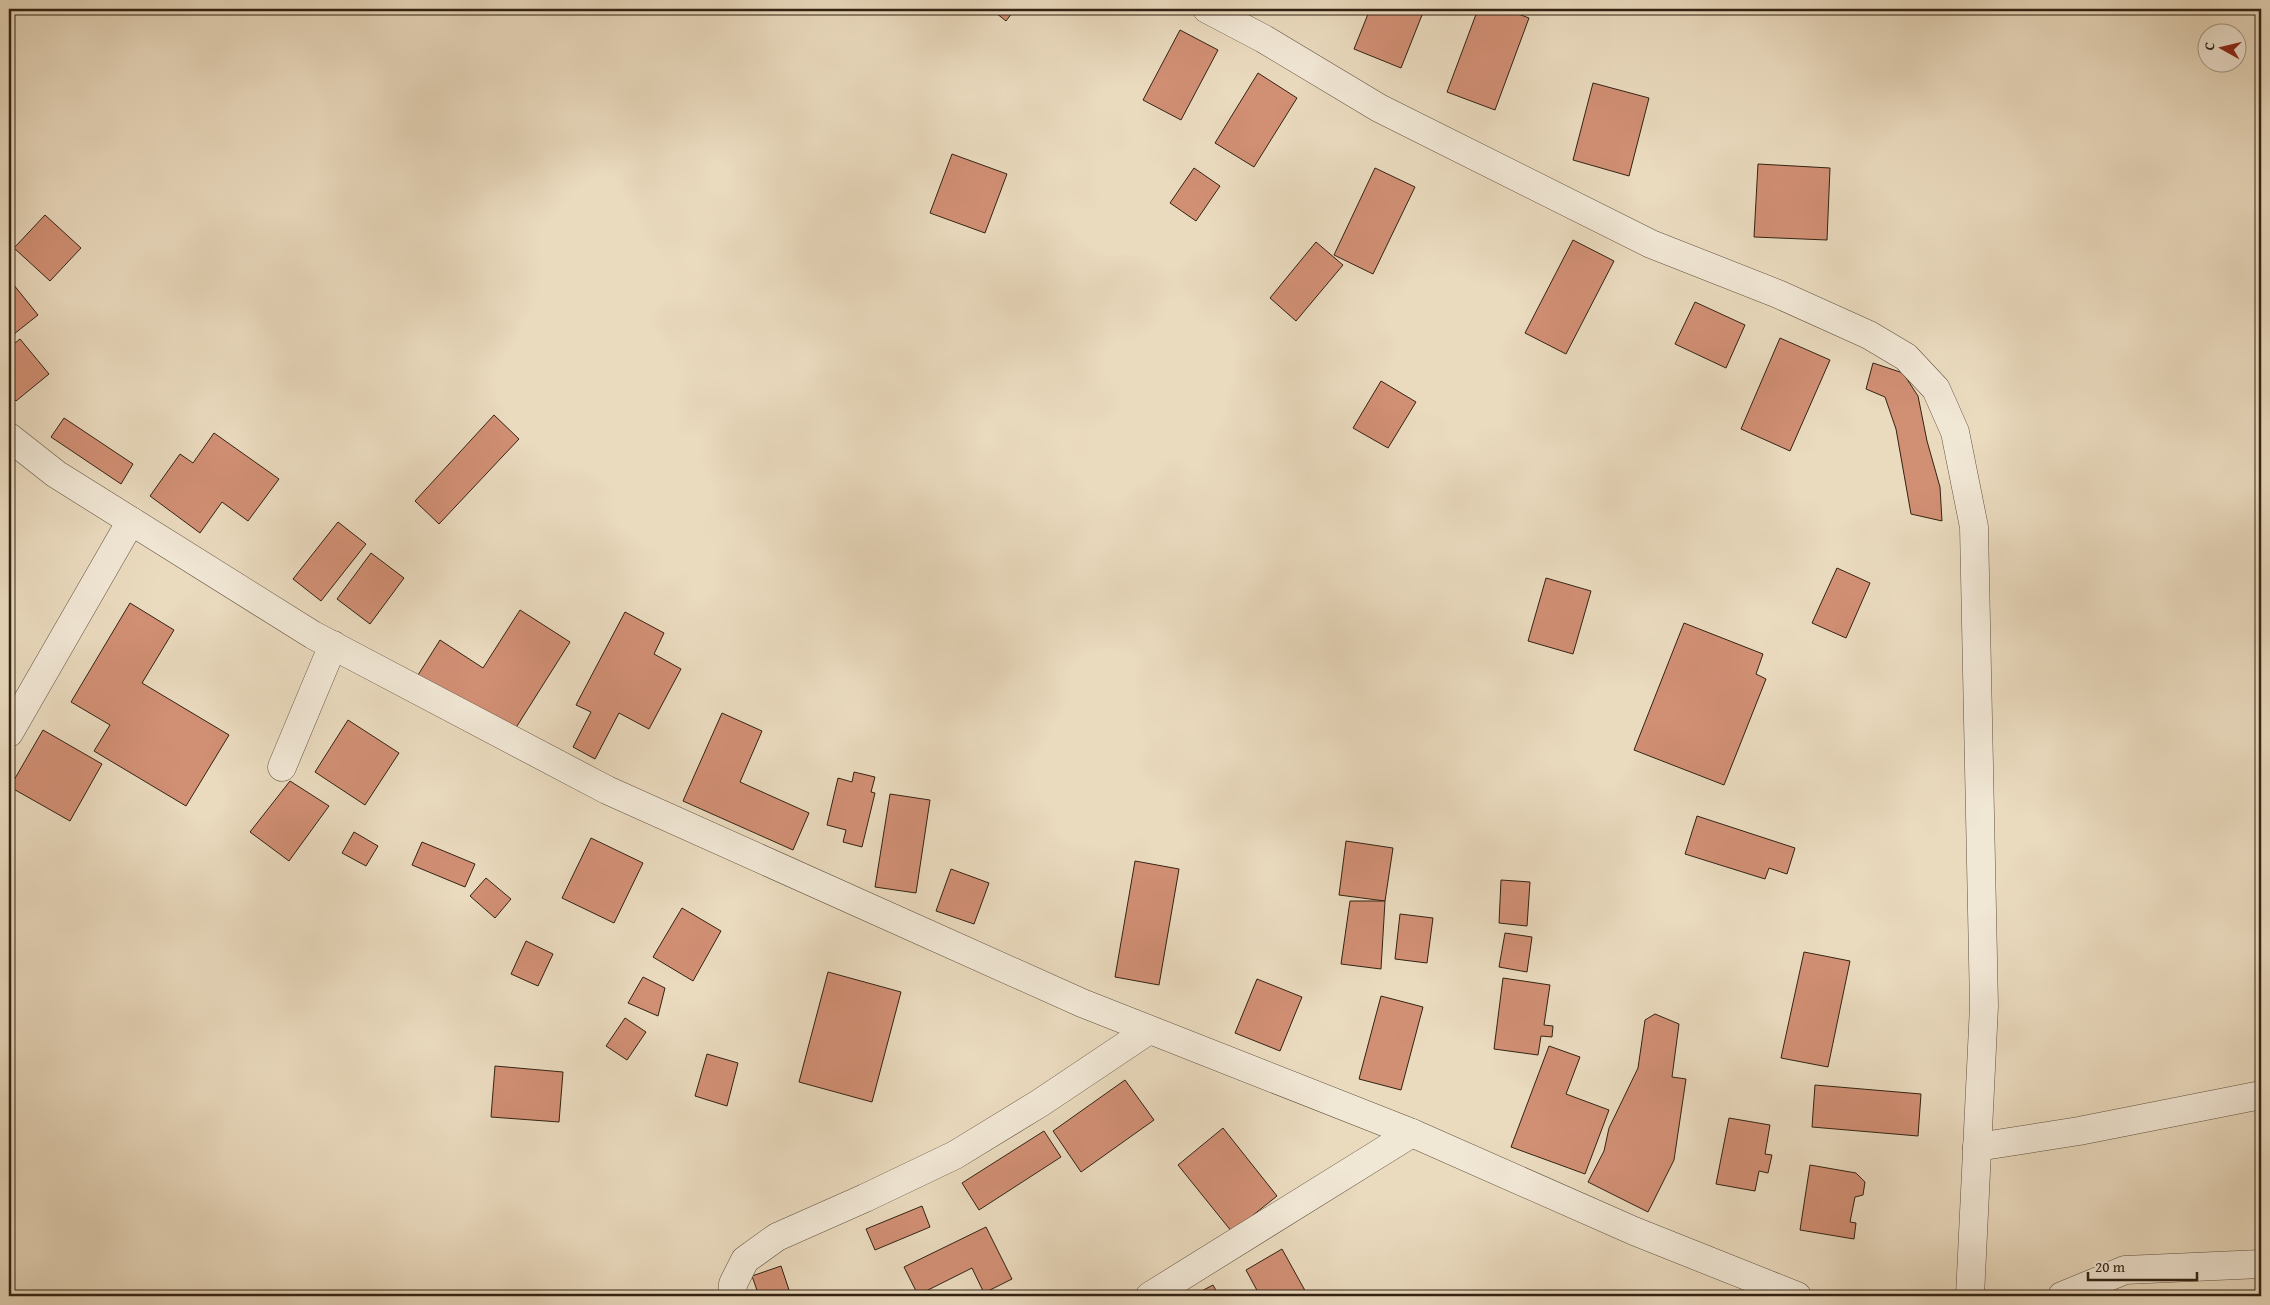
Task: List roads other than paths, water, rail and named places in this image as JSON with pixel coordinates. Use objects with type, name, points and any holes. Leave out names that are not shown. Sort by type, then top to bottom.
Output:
[{"type":"street","points":[[1207,9],[1264,39],[1379,108],[1651,244],[1778,294],[1869,334],[1906,357],[1936,389],[1956,432],[1974,527],[1984,1006],[1970,1296]]},
{"type":"street","points":[[9,437],[56,474],[333,646],[607,790],[1082,1003],[1412,1133],[1634,1231],[1797,1296]]},
{"type":"street","points":[[9,733],[131,520]]},
{"type":"street","points":[[282,767],[333,646]]},
{"type":"street","points":[[732,1296],[733,1284],[745,1260],[777,1237],[865,1198],[955,1154],[1040,1102],[1149,1030]]},
{"type":"street","points":[[1977,1147],[2079,1131],[2261,1096]]},
{"type":"street","points":[[1150,1296],[1412,1133]]},
{"type":"street","points":[[2062,1296],[2124,1270],[2261,1264]]}]
